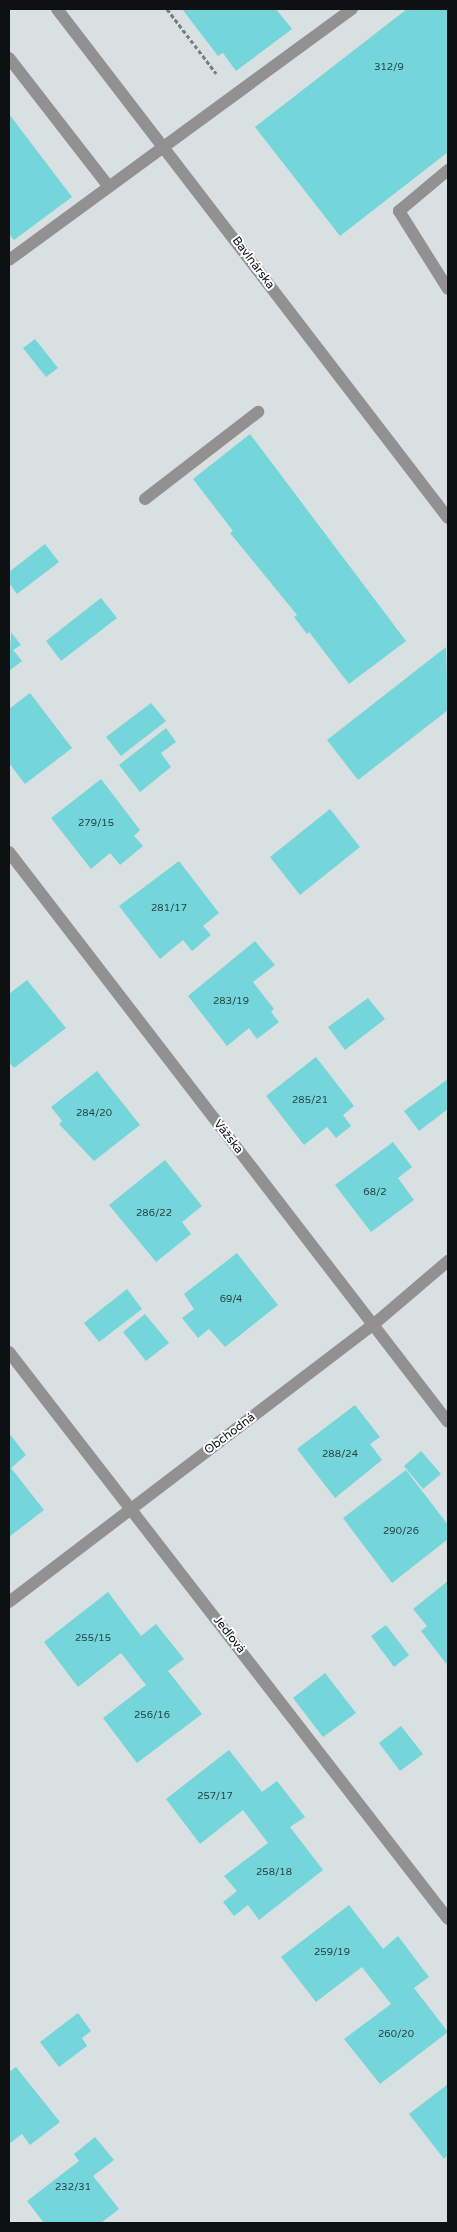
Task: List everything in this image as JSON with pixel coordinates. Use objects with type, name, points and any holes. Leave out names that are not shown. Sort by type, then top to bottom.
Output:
[{"type":"street","name":"Bavlnárska","points":[[57,9],[448,518]]},
{"type":"street","points":[[9,260],[350,9]]},
{"type":"street","points":[[9,58],[108,187]]},
{"type":"street","points":[[448,170],[399,211],[448,289]]},
{"type":"street","points":[[145,499],[258,412]]},
{"type":"street","name":"Vážska","points":[[9,852],[448,1422]]},
{"type":"street","name":"Obchodná","points":[[9,1602],[373,1325],[448,1262]]},
{"type":"street","name":"Jedľová","points":[[9,1352],[448,1919]]},
{"type":"path","points":[[167,9],[234,95]]},
{"type":"building","points":[[182,9],[276,9],[292,29],[236,71],[223,53],[218,56]]},
{"type":"building","points":[[407,9],[448,10],[448,152],[340,236],[255,127]]},
{"type":"building","points":[[9,114],[72,197],[14,240],[9,234]]},
{"type":"building","points":[[35,339],[58,368],[46,377],[23,348]]},
{"type":"building","points":[[250,434],[406,641],[349,684],[309,632],[307,634],[294,617],[297,615],[230,533],[233,531],[193,479]]},
{"type":"building","points":[[45,544],[59,562],[17,594],[9,583],[9,572]]},
{"type":"building","points":[[101,598],[117,618],[61,661],[46,641]]},
{"type":"building","points":[[11,632],[21,645],[13,650],[22,661],[9,671]]},
{"type":"building","points":[[446,647],[448,710],[358,780],[327,740]]},
{"type":"building","points":[[30,693],[72,748],[25,784],[9,763],[9,709]]},
{"type":"building","points":[[151,703],[166,721],[121,756],[106,737]]},
{"type":"building","points":[[166,728],[176,742],[161,753],[171,767],[140,792],[119,765]]},
{"type":"building","points":[[101,779],[140,830],[134,836],[143,846],[120,865],[110,853],[91,869],[51,818]]},
{"type":"building","points":[[330,809],[360,847],[300,895],[270,857]]},
{"type":"building","points":[[179,861],[219,913],[203,926],[211,935],[192,951],[183,940],[160,959],[119,906]]},
{"type":"building","points":[[255,941],[275,965],[253,982],[274,1009],[271,1012],[279,1022],[257,1039],[249,1028],[227,1046],[188,996]]},
{"type":"building","points":[[27,980],[66,1028],[14,1068],[9,1062],[9,994]]},
{"type":"building","points":[[368,998],[385,1019],[345,1050],[328,1027]]},
{"type":"building","points":[[316,1057],[354,1106],[343,1115],[351,1126],[336,1138],[327,1127],[304,1145],[266,1096]]},
{"type":"building","points":[[97,1071],[140,1125],[94,1161],[59,1124],[62,1121],[51,1107]]},
{"type":"building","points":[[448,1079],[448,1109],[419,1131],[404,1111]]},
{"type":"building","points":[[393,1142],[412,1167],[398,1178],[414,1200],[371,1232],[335,1185]]},
{"type":"building","points":[[165,1160],[202,1206],[182,1222],[191,1234],[156,1262],[109,1205]]},
{"type":"building","points":[[237,1253],[278,1305],[225,1347],[209,1329],[198,1338],[182,1318],[194,1309],[184,1294]]},
{"type":"building","points":[[127,1289],[142,1309],[99,1342],[84,1323]]},
{"type":"building","points":[[145,1314],[169,1343],[146,1361],[123,1332]]},
{"type":"building","points":[[355,1405],[380,1437],[370,1444],[382,1460],[335,1498],[297,1449]]},
{"type":"building","points":[[9,1433],[26,1455],[11,1468],[44,1510],[9,1537]]},
{"type":"building","points":[[421,1451],[441,1474],[423,1489],[404,1466]]},
{"type":"building","points":[[406,1470],[448,1525],[448,1539],[392,1583],[343,1518]]},
{"type":"building","points":[[448,1581],[448,1666],[421,1631],[427,1626],[413,1609]]},
{"type":"building","points":[[108,1592],[141,1636],[156,1624],[184,1659],[168,1671],[202,1714],[137,1763],[103,1718],[146,1685],[121,1653],[78,1687],[44,1642]]},
{"type":"building","points":[[386,1625],[409,1655],[394,1667],[371,1636]]},
{"type":"building","points":[[325,1673],[356,1713],[323,1737],[293,1698]]},
{"type":"building","points":[[401,1726],[423,1754],[400,1771],[379,1743]]},
{"type":"building","points":[[229,1750],[262,1792],[277,1781],[305,1817],[290,1827],[323,1870],[259,1920],[248,1905],[234,1916],[223,1902],[237,1891],[224,1876],[268,1843],[243,1810],[200,1844],[166,1799]]},
{"type":"building","points":[[349,1905],[383,1949],[398,1936],[429,1977],[414,1988],[448,2032],[380,2084],[344,2039],[391,2004],[362,1967],[316,2002],[281,1957]]},
{"type":"building","points":[[78,2013],[91,2031],[82,2038],[87,2046],[59,2067],[40,2042]]},
{"type":"building","points":[[16,2067],[60,2122],[30,2145],[22,2134],[9,2144],[9,2072]]},
{"type":"building","points":[[448,2084],[448,2155],[444,2159],[409,2114]]},
{"type":"building","points":[[95,2137],[114,2160],[93,2176],[119,2209],[101,2223],[44,2223],[27,2201],[79,2161],[74,2154]]}]
